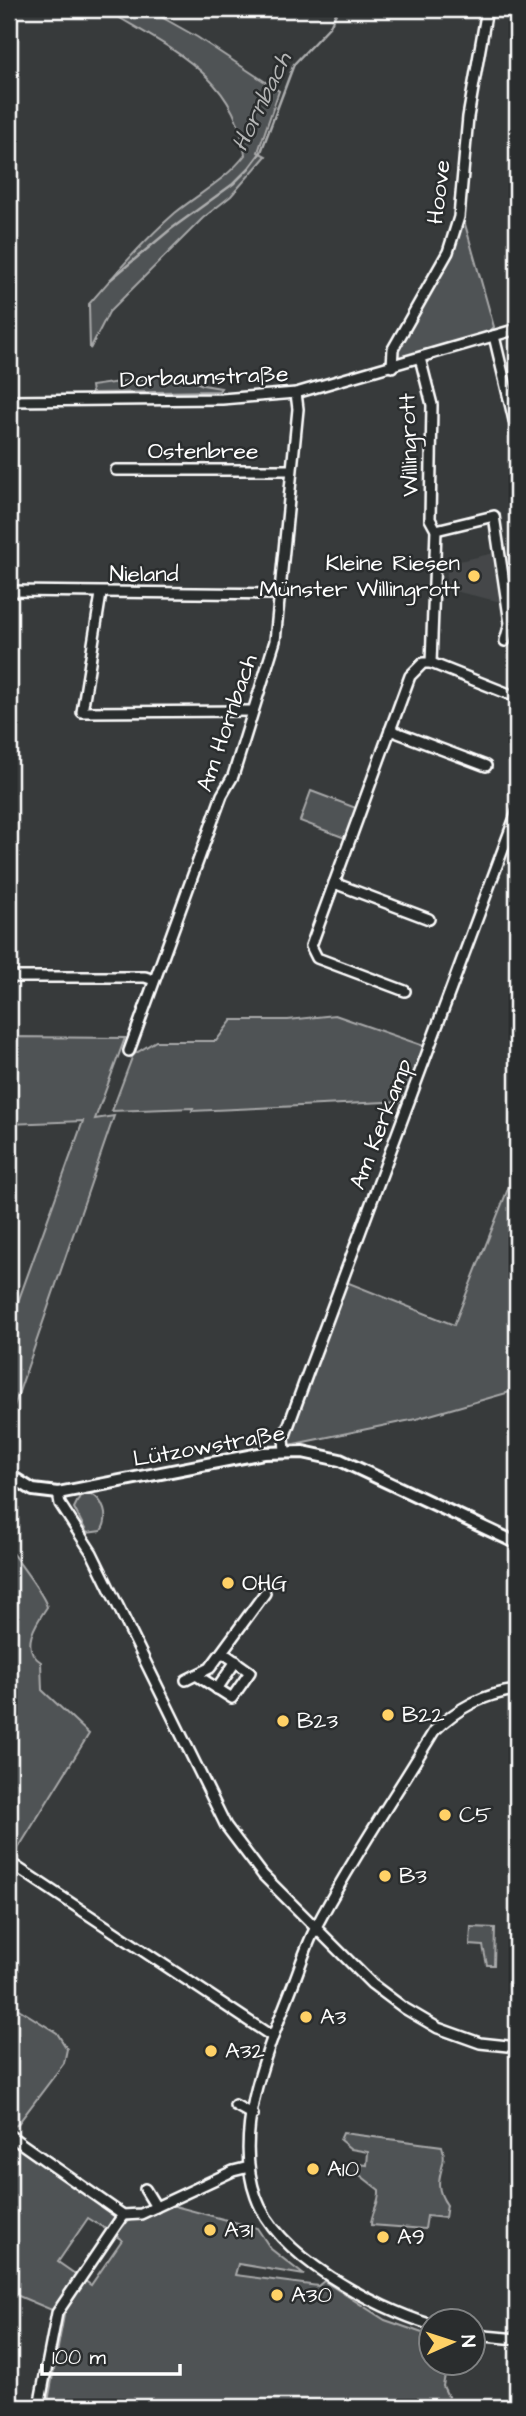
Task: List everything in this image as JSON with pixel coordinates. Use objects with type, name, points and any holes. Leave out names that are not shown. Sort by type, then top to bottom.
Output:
[{"type":"street","name":"Hoove","points":[[392,367],[393,349],[448,252],[459,217],[468,117],[487,9]]},
{"type":"street","name":"Dorbaumstraße","points":[[9,401],[234,399],[296,393],[517,329]]},
{"type":"street","points":[[494,336],[517,433]]},
{"type":"street","name":"Willingrott","points":[[421,358],[432,405],[430,519],[436,530],[431,663]]},
{"type":"street","name":"Am Hornbach","points":[[130,1051],[222,795],[233,776],[275,642],[298,409],[296,393]]},
{"type":"street","name":"Ostenbree","points":[[116,470],[290,470]]},
{"type":"street","points":[[436,530],[494,516],[510,622],[505,641]]},
{"type":"street","name":"Nieland","points":[[9,591],[279,594]]},
{"type":"street","points":[[101,594],[82,712],[253,711]]},
{"type":"street","points":[[405,990],[312,953],[311,946],[410,676],[422,663],[431,663],[514,696]]},
{"type":"street","points":[[390,730],[486,766]]},
{"type":"street","name":"Am Kerkamp","points":[[285,1451],[284,1438],[517,812]]},
{"type":"street","points":[[334,883],[429,919]]},
{"type":"street","points":[[9,977],[145,977],[155,980]]},
{"type":"street","name":"Lützowstraße","points":[[9,1475],[33,1490],[58,1493],[285,1451],[340,1460],[517,1543]]},
{"type":"street","points":[[58,1493],[60,1504],[92,1553],[226,1826],[263,1875],[372,1984],[404,2008],[439,2028],[480,2043],[517,2047]]},
{"type":"street","points":[[222,1652],[250,1672],[232,1698],[191,1677],[210,1668],[265,1593]]},
{"type":"street","points":[[217,1689],[236,1661]]},
{"type":"street","points":[[418,2321],[363,2296],[282,2239],[256,2198],[249,2167],[253,2115],[272,2037],[315,1929],[433,1731],[453,1713],[472,1702],[499,1692],[517,1690]]},
{"type":"street","points":[[9,1862],[272,2037]]},
{"type":"street","points":[[235,2105],[253,2115]]},
{"type":"street","points":[[9,2135],[123,2215],[141,2214],[249,2167]]},
{"type":"street","points":[[145,2189],[156,2207]]},
{"type":"street","points":[[39,2407],[57,2313],[123,2215]]},
{"type":"street","points":[[488,2336],[517,2339]]},
{"type":"shaded area","points":[[105,9],[147,9],[197,37],[279,91],[258,152],[266,156],[231,196],[203,218],[109,312],[90,349],[89,304],[163,224],[221,179],[245,155],[239,127],[228,103],[213,83],[173,50]]},
{"type":"shaded area","points":[[463,217],[494,327],[488,333],[395,362],[391,350]]},
{"type":"shaded area","points":[[175,374],[203,385],[221,388],[219,391],[92,393],[91,386]]},
{"type":"shaded area","name":"Kleine Riesen Münster Willingrott","points":[[498,552],[505,603],[446,589],[447,564]]},
{"type":"shaded area","points":[[311,791],[356,808],[345,838],[300,821]]},
{"type":"shaded area","points":[[335,1015],[427,1047],[407,1101],[192,1111],[193,1108],[112,1111],[133,1055],[156,1041],[216,1041],[232,1020],[288,1020]]},
{"type":"shaded area","points":[[9,1037],[125,1038],[95,1119],[114,1116],[9,1421],[9,1327],[83,1121],[9,1124]]},
{"type":"shaded area","points":[[517,1166],[517,1390],[416,1419],[289,1445],[289,1431],[339,1279],[454,1325]]},
{"type":"shaded area","points":[[89,1493],[102,1504],[105,1520],[101,1531],[87,1533],[74,1508],[80,1496]]},
{"type":"shaded area","points":[[9,1549],[47,1607],[34,1628],[30,1643],[34,1656],[41,1662],[42,1690],[89,1734],[16,1852],[9,1848],[9,1791],[13,1782],[9,1776]]},
{"type":"shaded area","points":[[471,1927],[495,1928],[494,1965],[487,1965],[483,1946],[470,1945]]},
{"type":"shaded area","points":[[9,2003],[57,2033],[67,2049],[64,2063],[17,2125],[9,2127]]},
{"type":"shaded area","points":[[343,2133],[442,2146],[444,2153],[439,2188],[447,2205],[445,2218],[427,2216],[425,2229],[371,2225],[379,2190],[356,2172],[360,2164],[367,2165],[368,2152],[351,2149],[340,2140]]},
{"type":"shaded area","points":[[9,2135],[120,2213],[109,2231],[88,2218],[58,2262],[91,2285],[122,2240],[115,2235],[128,2221],[171,2205],[257,2228],[271,2249],[304,2275],[238,2264],[235,2275],[318,2286],[324,2281],[385,2320],[418,2331],[418,2378],[444,2378],[443,2386],[453,2407],[47,2407],[64,2315],[9,2292]]},
{"type":"waterway","name":"Hornbach","points":[[110,280],[171,229],[233,184],[249,168],[261,152],[294,64],[330,26],[338,9]]},
{"type":"place","name":"Kleine Riesen Münster Willingrott","points":[[474,576]]},
{"type":"place","name":"OHG","points":[[228,1583]]},
{"type":"place","name":"B22","points":[[388,1715]]},
{"type":"place","name":"B23","points":[[283,1721]]},
{"type":"place","name":"C5","points":[[445,1815]]},
{"type":"place","name":"B3","points":[[385,1876]]},
{"type":"place","name":"A3","points":[[306,2017]]},
{"type":"place","name":"A32","points":[[211,2051]]},
{"type":"place","name":"A10","points":[[313,2169]]},
{"type":"place","name":"A31","points":[[210,2230]]},
{"type":"place","name":"A9","points":[[383,2237]]},
{"type":"place","name":"A30","points":[[277,2295]]}]
